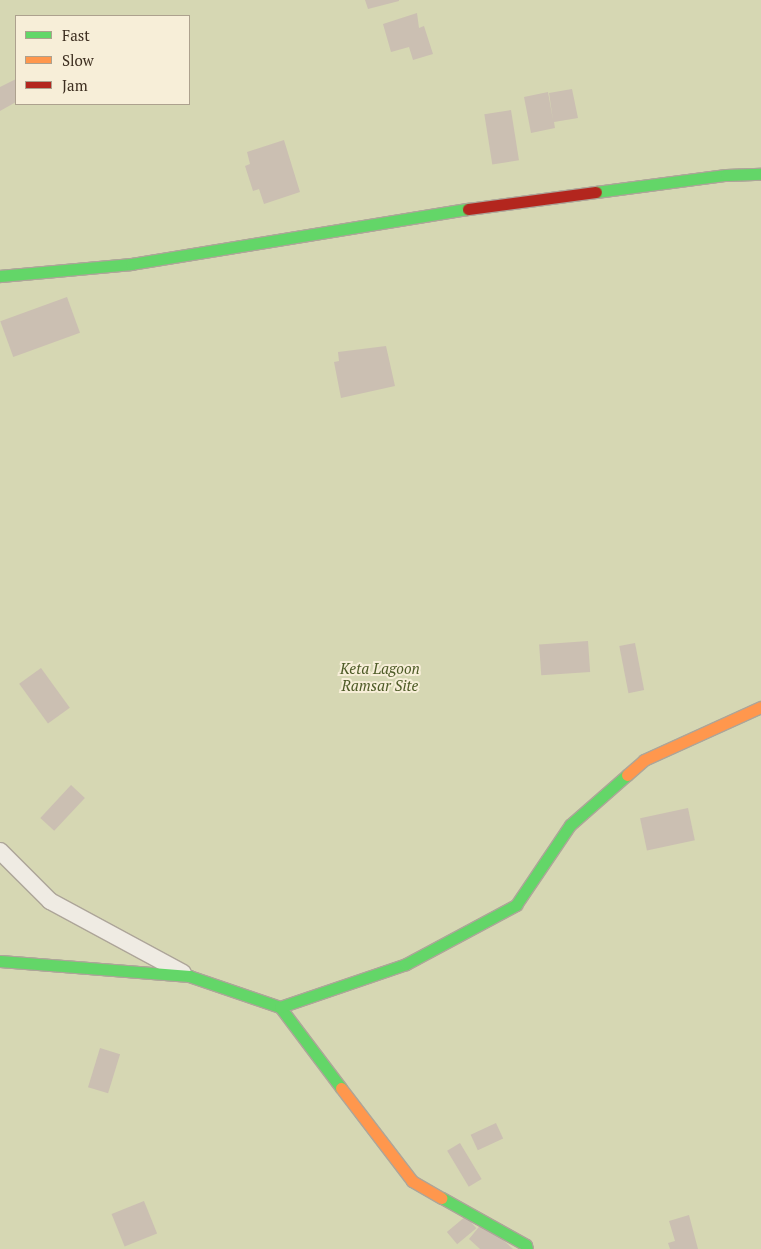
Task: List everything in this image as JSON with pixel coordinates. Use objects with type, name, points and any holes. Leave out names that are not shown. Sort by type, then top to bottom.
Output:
[{"type":"street","points":[[0,276],[132,264],[426,215],[726,175],[761,174]]},
{"type":"street","points":[[280,1007],[406,964],[516,905],[570,825],[644,760],[761,707]]},
{"type":"street","points":[[0,851],[50,900],[189,976],[280,1007],[412,1180],[526,1245],[528,1249]]},
{"type":"street","points":[[0,961],[189,976]]},
{"type":"green space","name":"Keta Lagoon Ramsar Site","points":[[0,0],[761,0],[761,1249],[0,1249]]},
{"type":"building","points":[[365,0],[399,0],[399,1],[368,9]]},
{"type":"building","points":[[417,13],[419,28],[424,26],[433,54],[413,60],[409,47],[391,52],[383,24]]},
{"type":"building","points":[[15,80],[15,103],[0,111],[0,87]]},
{"type":"building","points":[[572,89],[578,118],[554,122],[555,128],[531,133],[524,97],[548,92],[553,120],[549,93]]},
{"type":"building","points":[[511,110],[519,160],[492,165],[484,114]]},
{"type":"building","points":[[284,140],[300,192],[264,204],[259,189],[253,191],[245,166],[250,164],[247,152]]},
{"type":"building","points":[[67,297],[80,333],[13,357],[0,321]]},
{"type":"building","points":[[386,346],[395,386],[341,398],[334,362],[339,361],[338,352]]},
{"type":"building","points":[[588,641],[590,672],[541,675],[539,644]]},
{"type":"building","points":[[635,643],[644,690],[628,693],[619,646]]},
{"type":"building","points":[[41,668],[70,708],[48,724],[19,684]]},
{"type":"building","points":[[71,785],[85,798],[54,831],[40,818]]},
{"type":"building","points":[[688,808],[695,840],[647,850],[640,818]]},
{"type":"building","points":[[100,1048],[120,1054],[108,1093],[88,1087]]},
{"type":"building","points":[[496,1123],[503,1138],[478,1150],[471,1135]]},
{"type":"building","points":[[460,1143],[482,1179],[469,1187],[447,1151]]},
{"type":"building","points":[[144,1201],[157,1233],[125,1247],[112,1214]]},
{"type":"building","points":[[689,1215],[698,1249],[670,1249],[668,1243],[675,1241],[669,1221]]},
{"type":"building","points":[[466,1216],[476,1228],[457,1244],[447,1232]]},
{"type":"building","points":[[483,1222],[513,1249],[480,1249],[469,1239]]},
{"type":"traffic: fast","points":[[596,192],[726,175],[761,174]]},
{"type":"traffic: fast","points":[[0,276],[131,264],[468,209]]},
{"type":"traffic: fast","points":[[280,1007],[406,964],[516,905],[570,825],[627,775]]},
{"type":"traffic: fast","points":[[0,961],[189,976],[280,1007],[341,1088]]},
{"type":"traffic: fast","points":[[442,1198],[526,1245],[527,1249]]},
{"type":"traffic: slow","points":[[627,775],[644,760],[761,707]]},
{"type":"traffic: slow","points":[[341,1088],[412,1181],[442,1198]]},
{"type":"traffic: jam","points":[[468,209],[596,192]]}]
